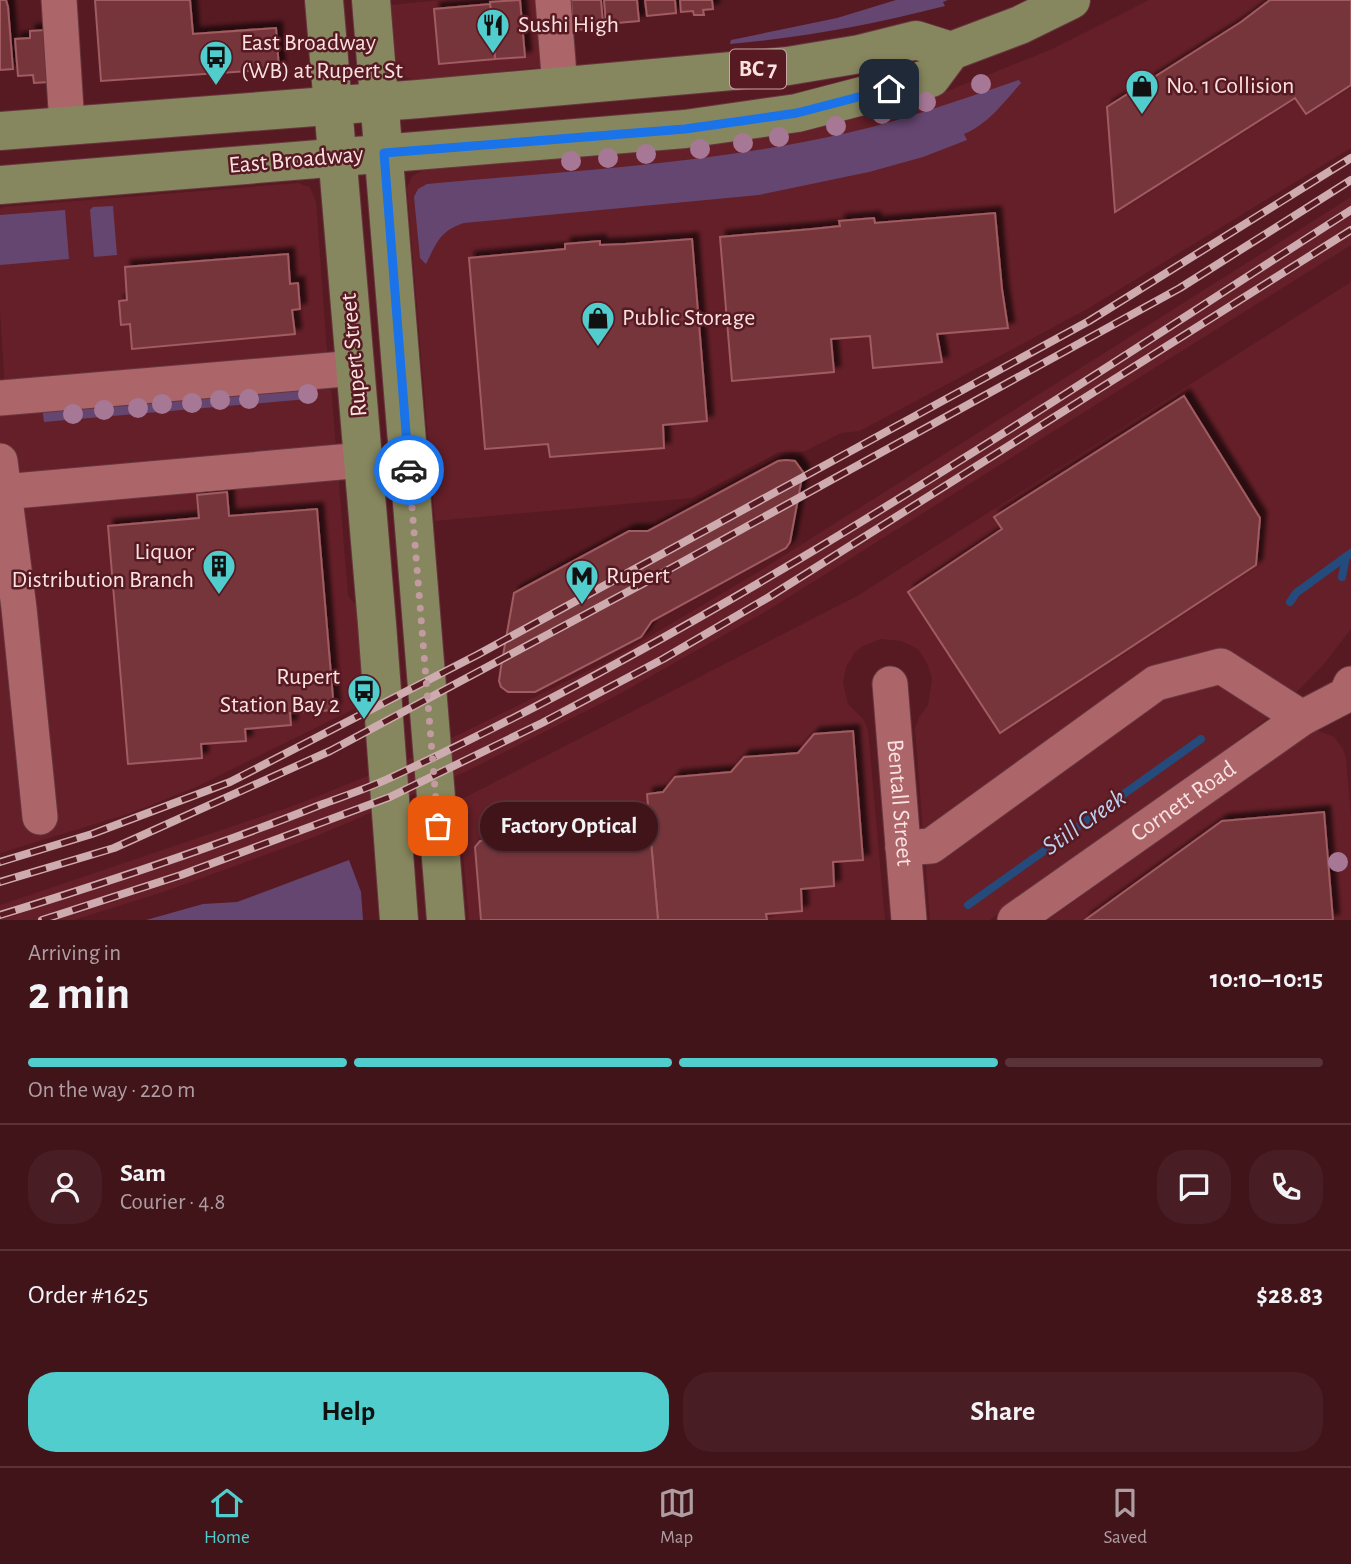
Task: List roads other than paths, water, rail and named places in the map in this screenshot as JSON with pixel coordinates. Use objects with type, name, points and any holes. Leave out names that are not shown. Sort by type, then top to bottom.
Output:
[{"type":"main road","name":"Rupert Street","points":[[324,0],[399,920]]},
{"type":"main road","name":"Rupert Street","points":[[371,0],[446,920]]},
{"type":"main road","points":[[951,51],[1020,25],[1071,0]]},
{"type":"main road","name":"East Broadway","points":[[0,131],[333,106],[788,66],[860,54],[916,40],[951,51],[930,78],[797,113],[685,129],[0,185]]},
{"type":"street","points":[[59,0],[66,125]]},
{"type":"street","points":[[553,0],[560,87]]},
{"type":"street","points":[[0,398],[356,368]]},
{"type":"street","points":[[40,817],[10,609],[1,477],[363,460]]},
{"type":"street","points":[[903,848],[931,845],[1156,683],[1221,666],[1302,718]]},
{"type":"street","name":"Bentall Street","points":[[890,684],[909,920]]},
{"type":"street","name":"Cornett Road","points":[[1015,920],[1302,718],[1349,694]]},
{"type":"waterway","name":"Still Creek","points":[[1290,602],[1296,593],[1351,553]]},
{"type":"waterway","name":"Still Creek","points":[[1342,577],[1346,557]]},
{"type":"waterway","name":"Still Creek","points":[[968,905],[1201,739]]},
{"type":"railway","points":[[0,862],[92,834],[230,782],[477,655],[1089,321],[1351,158]]},
{"type":"railway","points":[[0,882],[114,848],[330,751],[646,582],[1180,288],[1351,180]]},
{"type":"railway","points":[[0,915],[201,850],[365,788],[517,716],[640,651],[880,510],[1351,210]]},
{"type":"railway","points":[[42,920],[181,875],[390,797],[542,723],[663,659],[769,597],[1351,230]]},
{"type":"place","name":"Sushi High","points":[[493,55]]},
{"type":"place","name":"East Broadway (WB) at Rupert St","points":[[216,87]]},
{"type":"place","name":"No. 1 Collision","points":[[1142,116]]},
{"type":"place","name":"Public Storage","points":[[598,348]]},
{"type":"place","name":"Liquor Distribution Branch","points":[[219,596]]},
{"type":"place","name":"Rupert","points":[[582,606]]},
{"type":"place","name":"Rupert Station Bay 2","points":[[364,721]]},
{"type":"place","name":"Factory Optical","points":[[438,826]]}]
